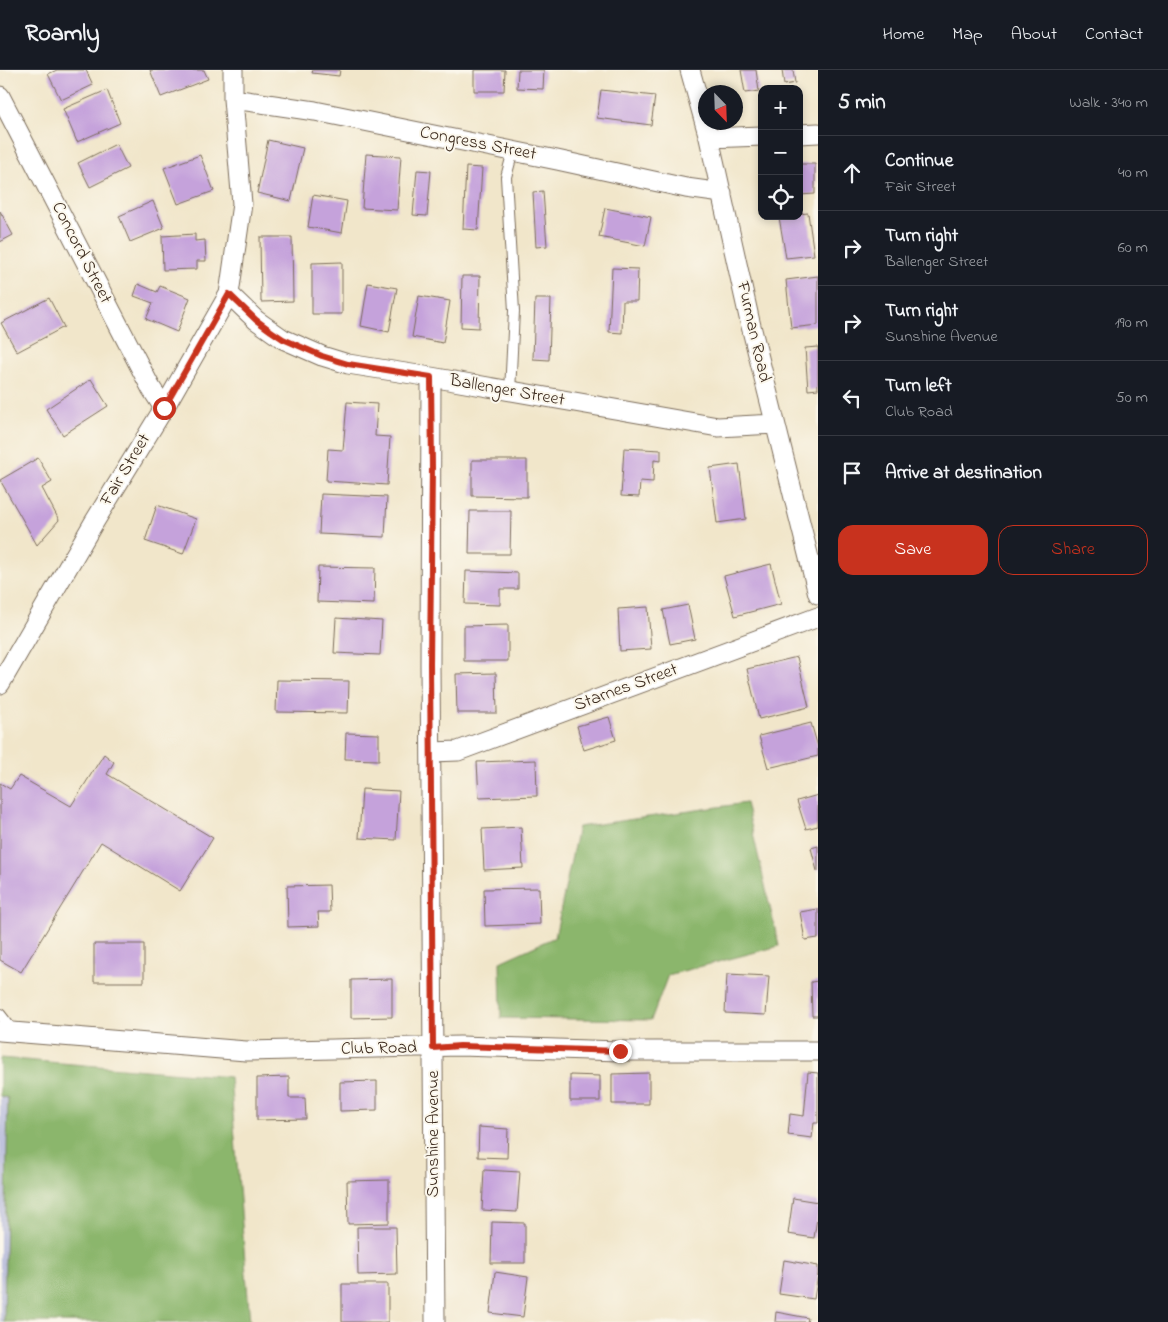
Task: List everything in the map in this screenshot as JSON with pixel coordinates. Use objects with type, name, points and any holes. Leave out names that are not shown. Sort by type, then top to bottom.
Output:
[{"type":"street","name":"Fair Street","points":[[0,684],[93,524],[164,408],[229,294],[242,204],[233,99],[233,70]]},
{"type":"street","name":"Furman Road","points":[[690,70],[709,138],[750,322],[818,592]]},
{"type":"street","name":"Concord Street","points":[[0,96],[151,388],[164,408]]},
{"type":"street","name":"Congress Street","points":[[233,99],[315,111],[686,188],[722,193]]},
{"type":"street","points":[[803,134],[818,132]]},
{"type":"street","points":[[709,138],[758,136]]},
{"type":"street","name":"Ballenger Street","points":[[229,294],[256,320],[283,339],[322,356],[348,364],[718,428],[775,424]]},
{"type":"street","name":"Sunshine Avenue","points":[[431,377],[430,664],[435,1322]]},
{"type":"street","name":"Starnes Street","points":[[432,752],[458,751],[818,617]]},
{"type":"street","name":"Club Road","points":[[8,1032],[246,1051],[460,1046],[620,1051],[818,1051]]},
{"type":"lane","points":[[510,392],[514,311],[506,176],[513,151]]},
{"type":"lane","points":[[0,1014],[8,1032]]},
{"type":"shaded area","points":[[0,1096],[8,1098],[4,1322],[0,1322]]},
{"type":"green space","points":[[746,803],[779,946],[668,975],[651,1020],[501,1018],[500,962],[555,937],[578,827]]},
{"type":"green space","points":[[0,1058],[230,1077],[250,1322],[4,1322],[8,1098],[0,1096]]},
{"type":"building","points":[[57,70],[86,70],[93,85],[61,100],[48,74]]},
{"type":"building","points":[[150,70],[204,70],[208,79],[161,97]]},
{"type":"building","points":[[313,70],[340,70],[339,76],[312,73]]},
{"type":"building","points":[[474,70],[505,70],[504,91],[474,91]]},
{"type":"building","points":[[518,70],[544,70],[543,89],[517,88]]},
{"type":"building","points":[[741,70],[756,70],[758,91],[745,93]]},
{"type":"building","points":[[782,70],[793,70],[795,83],[784,85]]},
{"type":"building","points":[[107,90],[120,123],[77,142],[63,109]]},
{"type":"building","points":[[601,90],[655,96],[651,125],[597,118]]},
{"type":"building","points":[[268,140],[303,148],[291,201],[257,193]]},
{"type":"building","points":[[116,144],[128,168],[90,187],[78,163]]},
{"type":"building","points":[[366,154],[401,156],[397,210],[362,208]]},
{"type":"building","points":[[200,155],[214,191],[178,204],[164,168]]},
{"type":"building","points":[[803,164],[815,164],[815,194],[803,195]]},
{"type":"building","points":[[466,167],[482,168],[478,230],[463,229]]},
{"type":"building","points":[[417,170],[431,171],[427,216],[413,215]]},
{"type":"building","points":[[543,191],[547,246],[536,247],[533,192]]},
{"type":"building","points":[[313,195],[347,201],[342,233],[308,227]]},
{"type":"building","points":[[153,201],[164,228],[130,242],[119,216]]},
{"type":"building","points":[[605,208],[651,217],[645,246],[599,237]]},
{"type":"building","points":[[0,211],[13,235],[0,242]]},
{"type":"building","points":[[808,213],[814,255],[786,258],[780,220],[803,220],[803,214]]},
{"type":"building","points":[[195,234],[195,241],[205,240],[206,261],[197,261],[197,269],[163,270],[162,236]]},
{"type":"building","points":[[260,237],[292,237],[293,301],[261,302]]},
{"type":"building","points":[[342,262],[342,314],[312,314],[312,263]]},
{"type":"building","points":[[612,268],[638,269],[637,301],[623,301],[622,333],[609,332]]},
{"type":"building","points":[[462,276],[480,276],[479,328],[461,327]]},
{"type":"building","points":[[818,276],[818,325],[791,328],[786,280]]},
{"type":"building","points":[[368,283],[397,288],[389,332],[361,326]]},
{"type":"building","points":[[138,284],[157,292],[160,286],[190,298],[177,332],[146,319],[153,303],[134,296]]},
{"type":"building","points":[[419,296],[450,301],[443,343],[412,337]]},
{"type":"building","points":[[49,298],[64,327],[17,352],[1,323]]},
{"type":"building","points":[[535,299],[551,299],[549,360],[533,359]]},
{"type":"building","points":[[818,347],[818,389],[808,390],[805,348]]},
{"type":"building","points":[[91,379],[108,406],[63,435],[46,409]]},
{"type":"building","points":[[347,402],[377,404],[375,436],[390,437],[387,485],[326,481],[328,449],[343,450]]},
{"type":"building","points":[[624,448],[661,450],[661,461],[654,460],[653,482],[640,481],[639,497],[621,496]]},
{"type":"building","points":[[38,458],[52,482],[42,488],[59,520],[37,545],[0,480]]},
{"type":"building","points":[[472,460],[527,460],[527,497],[472,496]]},
{"type":"building","points":[[739,464],[746,519],[717,523],[710,468]]},
{"type":"building","points":[[321,494],[387,497],[385,537],[319,534]]},
{"type":"building","points":[[157,505],[196,519],[183,554],[145,541]]},
{"type":"building","points":[[470,511],[511,511],[510,554],[469,554]]},
{"type":"building","points":[[771,564],[781,604],[735,616],[724,576]]},
{"type":"building","points":[[318,567],[375,568],[374,604],[317,602]]},
{"type":"building","points":[[466,571],[518,573],[518,589],[500,589],[500,605],[465,604]]},
{"type":"building","points":[[688,605],[695,639],[670,644],[663,610]]},
{"type":"building","points":[[648,607],[651,649],[620,651],[618,609]]},
{"type":"building","points":[[336,618],[382,621],[380,655],[334,653]]},
{"type":"building","points":[[508,625],[508,661],[464,661],[464,626]]},
{"type":"building","points":[[797,657],[809,707],[759,719],[747,669]]},
{"type":"building","points":[[496,673],[497,713],[457,713],[456,674]]},
{"type":"building","points":[[277,680],[349,681],[348,713],[276,712]]},
{"type":"building","points":[[609,717],[616,740],[584,750],[577,726]]},
{"type":"building","points":[[811,723],[818,747],[818,756],[768,768],[759,736]]},
{"type":"building","points":[[346,733],[379,734],[379,760],[345,759]]},
{"type":"building","points":[[104,754],[114,762],[107,774],[213,838],[180,891],[101,842],[21,972],[0,960],[0,783],[10,789],[19,776],[71,806]]},
{"type":"building","points":[[536,760],[537,796],[479,798],[477,762]]},
{"type":"building","points":[[362,789],[399,791],[396,840],[359,838]]},
{"type":"building","points":[[818,795],[818,826],[806,829],[797,801]]},
{"type":"building","points":[[521,827],[523,868],[484,870],[482,829]]},
{"type":"building","points":[[818,846],[818,871],[817,871],[811,848]]},
{"type":"building","points":[[329,885],[330,912],[318,912],[319,926],[288,927],[287,886]]},
{"type":"building","points":[[539,888],[540,924],[485,926],[484,889]]},
{"type":"building","points":[[818,909],[818,938],[805,940],[800,912]]},
{"type":"building","points":[[94,944],[144,944],[144,982],[94,982]]},
{"type":"building","points":[[727,974],[769,976],[766,1015],[725,1013]]},
{"type":"building","points":[[392,979],[392,1017],[351,1018],[351,980]]},
{"type":"building","points":[[818,981],[818,1016],[812,1016],[811,982]]},
{"type":"building","points":[[808,1072],[818,1073],[818,1123],[814,1123],[812,1138],[788,1135],[790,1114],[804,1116]]},
{"type":"building","points":[[649,1073],[649,1104],[612,1104],[612,1074]]},
{"type":"building","points":[[570,1075],[600,1076],[600,1101],[570,1101]]},
{"type":"building","points":[[289,1077],[289,1098],[305,1098],[306,1119],[257,1120],[257,1078]]},
{"type":"building","points":[[377,1081],[377,1110],[340,1111],[340,1082]]},
{"type":"building","points":[[479,1127],[508,1129],[507,1158],[478,1157]]},
{"type":"building","points":[[484,1170],[520,1172],[517,1212],[482,1210]]},
{"type":"building","points":[[389,1180],[389,1223],[348,1224],[347,1181]]},
{"type":"building","points":[[793,1198],[818,1202],[814,1238],[788,1234]]},
{"type":"building","points":[[492,1222],[525,1223],[525,1263],[491,1263]]},
{"type":"building","points":[[357,1227],[396,1227],[397,1274],[358,1275]]},
{"type":"building","points":[[784,1260],[818,1266],[814,1299],[779,1294]]},
{"type":"building","points":[[495,1272],[528,1277],[523,1317],[490,1313]]},
{"type":"building","points":[[342,1284],[388,1284],[388,1322],[342,1322]]},
{"type":"building","points":[[776,1312],[808,1318],[807,1322],[775,1322]]},
{"type":"route","points":[[164,408],[229,294],[256,320],[271,331],[283,339],[322,356],[348,364],[431,377],[430,664],[433,1048],[460,1046],[620,1051]]}]
